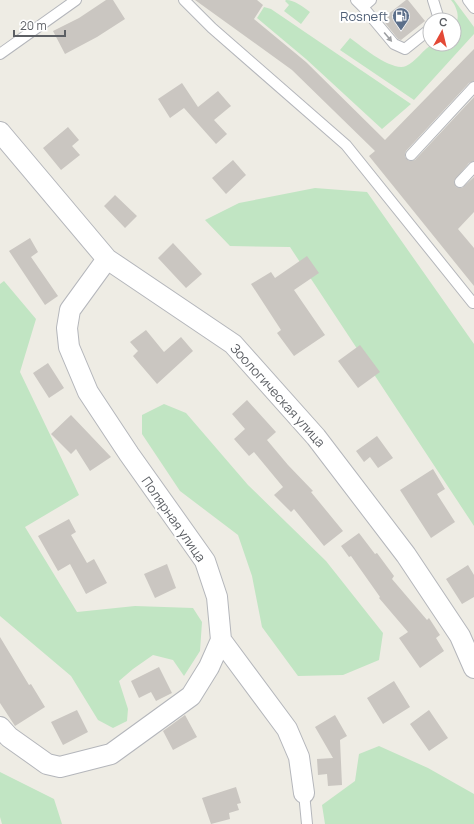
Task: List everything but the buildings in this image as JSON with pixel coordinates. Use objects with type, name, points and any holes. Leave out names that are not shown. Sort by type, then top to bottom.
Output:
[{"type":"street","name":"Зоологическая улица","points":[[0,132],[107,258],[233,344],[316,437],[406,555],[460,636],[474,668]]},
{"type":"street","name":"Полярная улица","points":[[0,727],[9,738],[47,764],[60,768],[111,754],[192,696],[209,667],[220,640],[217,597],[205,561],[128,454],[88,392],[69,347],[67,328],[70,310],[107,258]]},
{"type":"street","points":[[220,640],[287,729],[299,758],[304,793]]},
{"type":"lane","points":[[0,54],[76,0]]},
{"type":"lane","points":[[184,0],[212,28],[346,145],[473,303]]},
{"type":"lane","points":[[371,0],[360,3],[394,44],[405,49],[422,35]]},
{"type":"lane","points":[[433,0],[437,12]]},
{"type":"lane","points":[[468,0],[474,8]]},
{"type":"lane","points":[[411,155],[474,87]]},
{"type":"lane","points":[[460,182],[474,167]]},
{"type":"lane","points":[[304,793],[307,824]]},
{"type":"green space","points":[[451,0],[454,0],[474,27],[474,34],[462,47],[462,12],[457,12]]},
{"type":"green space","points":[[285,1],[296,2],[310,12],[301,24],[284,11],[289,5]]},
{"type":"green space","points":[[264,7],[271,9],[411,104],[382,129],[306,59],[257,18]]},
{"type":"green space","points":[[350,38],[385,62],[400,67],[406,66],[413,62],[423,52],[458,52],[414,100],[340,50]]},
{"type":"green space","points":[[315,188],[367,192],[474,344],[474,526],[290,247],[230,246],[205,220],[239,203]]},
{"type":"green space","points":[[4,281],[36,319],[20,372],[79,495],[25,527],[77,612],[135,606],[193,608],[202,622],[200,651],[184,676],[173,660],[153,655],[119,681],[128,709],[127,721],[113,728],[98,720],[71,676],[0,616],[0,284]]},
{"type":"green space","points":[[164,404],[186,413],[248,485],[326,561],[383,633],[379,660],[343,675],[298,676],[262,627],[252,576],[238,535],[180,491],[142,434],[142,415]]},
{"type":"green space","points":[[379,746],[428,768],[474,794],[474,824],[325,824],[322,805],[355,781],[359,754]]},
{"type":"green space","points":[[0,772],[54,799],[62,824],[2,824],[0,817]]},
{"type":"place","name":"Rosneft","points":[[401,31]]}]
